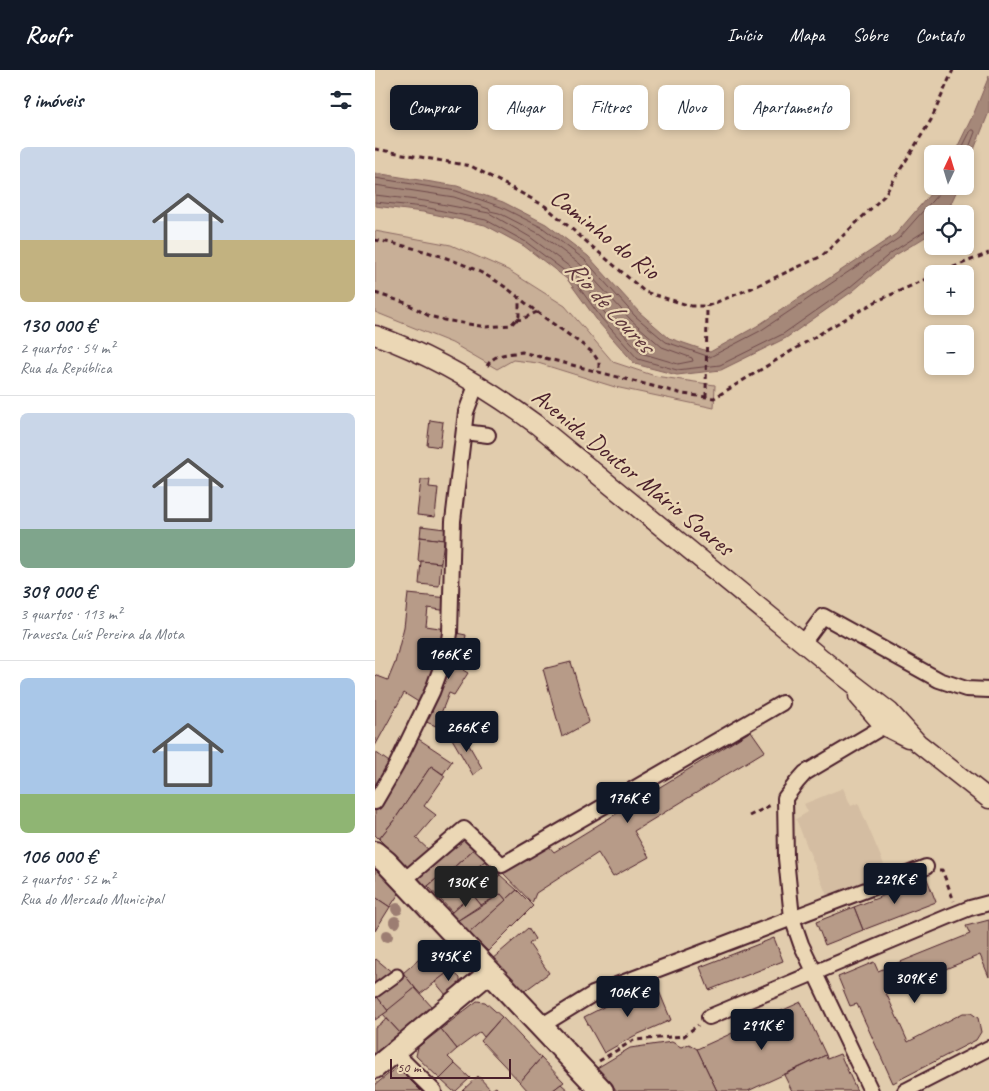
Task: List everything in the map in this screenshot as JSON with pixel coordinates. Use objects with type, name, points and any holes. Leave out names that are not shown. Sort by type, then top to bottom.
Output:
[{"type":"main road","points":[[375,853],[386,862],[602,1091]]},
{"type":"main road","points":[[375,1068],[490,972]]},
{"type":"street","name":"Avenida Doutor Mário Soares","points":[[375,335],[424,356],[477,383],[537,425],[842,675],[890,712],[918,743],[989,799]]},
{"type":"street","points":[[375,802],[396,766],[432,692],[447,652],[450,633],[453,521],[466,412],[477,383]]},
{"type":"street","points":[[464,432],[489,435]]},
{"type":"street","points":[[803,643],[823,616],[939,680],[965,689],[989,690]]},
{"type":"street","name":"Avenida Doutor Mário Soares","points":[[842,675],[866,707],[884,726],[918,743]]},
{"type":"street","points":[[403,881],[464,829],[502,865],[782,703]]},
{"type":"street","points":[[871,1091],[801,944],[793,918],[786,858],[785,798],[805,773],[884,726],[894,725],[904,728]]},
{"type":"street","name":"Avenida Doutor Mário Soares","points":[[969,785],[989,810]]},
{"type":"street","points":[[541,1026],[593,994],[926,867]]},
{"type":"street","points":[[709,1017],[959,912],[989,903]]},
{"type":"street","points":[[375,991],[397,976]]},
{"type":"street","points":[[905,1091],[989,1048]]},
{"type":"street","points":[[394,1052],[434,1091]]},
{"type":"path","name":"Caminho do Rio","points":[[375,149],[471,166],[545,206],[645,292],[691,306],[707,306],[822,256],[884,196],[931,120],[953,70]]},
{"type":"path","points":[[375,240],[417,249],[455,261],[491,278],[519,296],[537,312],[593,352],[599,362],[599,372]]},
{"type":"path","points":[[959,265],[989,253]]},
{"type":"path","points":[[487,366],[489,362],[501,354],[522,352],[683,394],[714,398],[869,306],[924,280]]},
{"type":"path","points":[[375,293],[406,303],[429,316],[486,327],[511,325],[519,316],[519,296]]},
{"type":"path","points":[[706,397],[707,306]]},
{"type":"path","points":[[516,320],[537,312]]},
{"type":"path","points":[[749,816],[785,798]]},
{"type":"path","points":[[943,870],[959,912]]},
{"type":"path","points":[[584,1071],[634,1040],[684,1036],[709,1017]]},
{"type":"shaded area","points":[[375,231],[451,245],[508,270],[565,306],[613,362],[655,376],[715,385],[714,408],[615,387],[538,363],[513,360],[497,369],[452,343],[375,312]]},
{"type":"shaded area","points":[[843,788],[851,806],[858,803],[888,874],[828,898],[796,819],[808,812],[804,804]]},
{"type":"water","points":[[989,76],[989,112],[974,150],[974,145],[958,145]]},
{"type":"water","name":"Rio de Loures","points":[[375,173],[457,186],[503,202],[546,224],[588,256],[639,312],[669,338],[710,352],[757,326],[896,234],[929,195],[955,195],[950,205],[924,205],[924,238],[894,256],[853,291],[786,338],[721,370],[677,375],[635,364],[599,323],[567,279],[524,246],[485,225],[423,212],[375,206]]},
{"type":"building","points":[[430,420],[443,422],[440,447],[427,445]]},
{"type":"building","points":[[421,480],[430,480],[429,487],[438,488],[435,517],[417,515]]},
{"type":"building","points":[[421,526],[445,529],[444,540],[420,537]]},
{"type":"building","points":[[420,537],[444,540],[441,563],[418,561]]},
{"type":"building","points":[[421,561],[441,563],[439,586],[419,584]]},
{"type":"building","points":[[408,594],[449,598],[448,611],[428,608],[426,626],[446,629],[437,661],[420,703],[404,693],[375,746],[375,675],[388,680],[395,663],[404,627]]},
{"type":"building","points":[[456,633],[466,635],[462,659],[467,662],[463,670],[468,673],[454,695],[449,693],[436,726],[424,721],[449,667]]},
{"type":"building","points":[[571,662],[589,722],[562,737],[543,669]]},
{"type":"building","points":[[461,731],[482,768],[473,775],[451,737]]},
{"type":"building","points":[[751,731],[765,751],[634,831],[649,857],[613,877],[598,853],[536,893],[532,903],[502,872],[546,843],[554,852]]},
{"type":"building","points":[[417,738],[452,761],[443,774],[431,766],[379,839],[375,835],[375,809]]},
{"type":"building","points":[[375,752],[392,764],[375,794]]},
{"type":"building","points":[[431,766],[445,776],[424,806],[436,815],[416,838],[432,853],[411,872],[379,839]]},
{"type":"building","points":[[461,834],[475,848],[451,870],[449,868],[423,890],[410,876]]},
{"type":"building","points":[[475,848],[486,860],[473,871],[472,868],[459,880],[451,870]]},
{"type":"building","points":[[486,860],[500,875],[480,890],[466,877]]},
{"type":"building","points":[[449,868],[459,880],[439,898],[428,886]]},
{"type":"building","points":[[375,869],[400,892],[390,907],[375,897]]},
{"type":"building","points":[[500,875],[517,890],[506,900],[501,894],[481,905],[474,896],[487,887],[490,890],[493,888],[489,884]]},
{"type":"building","points":[[927,879],[936,902],[863,930],[854,907]]},
{"type":"building","points":[[459,880],[472,894],[452,912],[439,898]]},
{"type":"building","points":[[517,890],[533,906],[488,951],[469,933]]},
{"type":"building","points":[[472,894],[481,905],[457,921],[450,914]]},
{"type":"building","points":[[501,894],[506,900],[469,933],[457,921]]},
{"type":"building","points":[[375,897],[390,907],[375,931]]},
{"type":"building","points":[[854,907],[863,930],[825,945],[816,922]]},
{"type":"building","points":[[989,920],[989,977],[980,955],[886,993],[908,1042],[963,1013],[971,1013],[978,1018],[981,1032],[976,1040],[893,1083],[857,1004],[850,1006],[838,977],[874,962],[878,971],[970,934],[966,926]]},
{"type":"building","points":[[528,928],[535,939],[529,944],[549,973],[519,995],[491,960]]},
{"type":"building","points":[[774,938],[783,961],[709,990],[700,967]]},
{"type":"building","points":[[432,948],[451,970],[420,994],[403,973]]},
{"type":"building","points":[[375,960],[393,973],[375,986]]},
{"type":"building","points":[[451,970],[460,978],[460,984],[446,995],[435,982]]},
{"type":"building","points":[[403,973],[415,988],[388,1011],[375,994]]},
{"type":"building","points":[[656,984],[671,1020],[634,1036],[604,1053],[584,1017],[623,997]]},
{"type":"building","points":[[415,988],[432,1007],[400,1033],[383,1014]]},
{"type":"building","points":[[375,994],[388,1011],[375,1020]]},
{"type":"building","points":[[477,1001],[485,1002],[502,1017],[484,1037],[480,1032],[457,1049],[441,1029]]},
{"type":"building","points":[[801,1002],[826,1055],[748,1091],[717,1091],[697,1049]]},
{"type":"building","points":[[502,1017],[541,1058],[520,1082],[481,1041]]},
{"type":"building","points":[[387,1019],[400,1033],[375,1053],[375,1028]]},
{"type":"building","points":[[441,1029],[457,1049],[448,1057],[455,1064],[440,1079],[416,1056],[418,1047]]},
{"type":"building","points":[[672,1042],[681,1047],[689,1044],[697,1049],[717,1091],[617,1091],[597,1068],[630,1048]]},
{"type":"building","points":[[840,1054],[857,1091],[792,1091],[784,1075],[826,1055],[827,1059]]},
{"type":"building","points":[[541,1058],[564,1082],[552,1091],[528,1091],[520,1082]]},
{"type":"building","points":[[455,1064],[470,1078],[456,1091],[453,1091],[440,1079]]},
{"type":"building","points":[[397,1067],[421,1091],[375,1091],[375,1085]]},
{"type":"building","points":[[478,1076],[491,1090],[496,1087],[499,1091],[462,1091]]},
{"type":"building","points":[[561,1084],[569,1091],[552,1091]]}]
